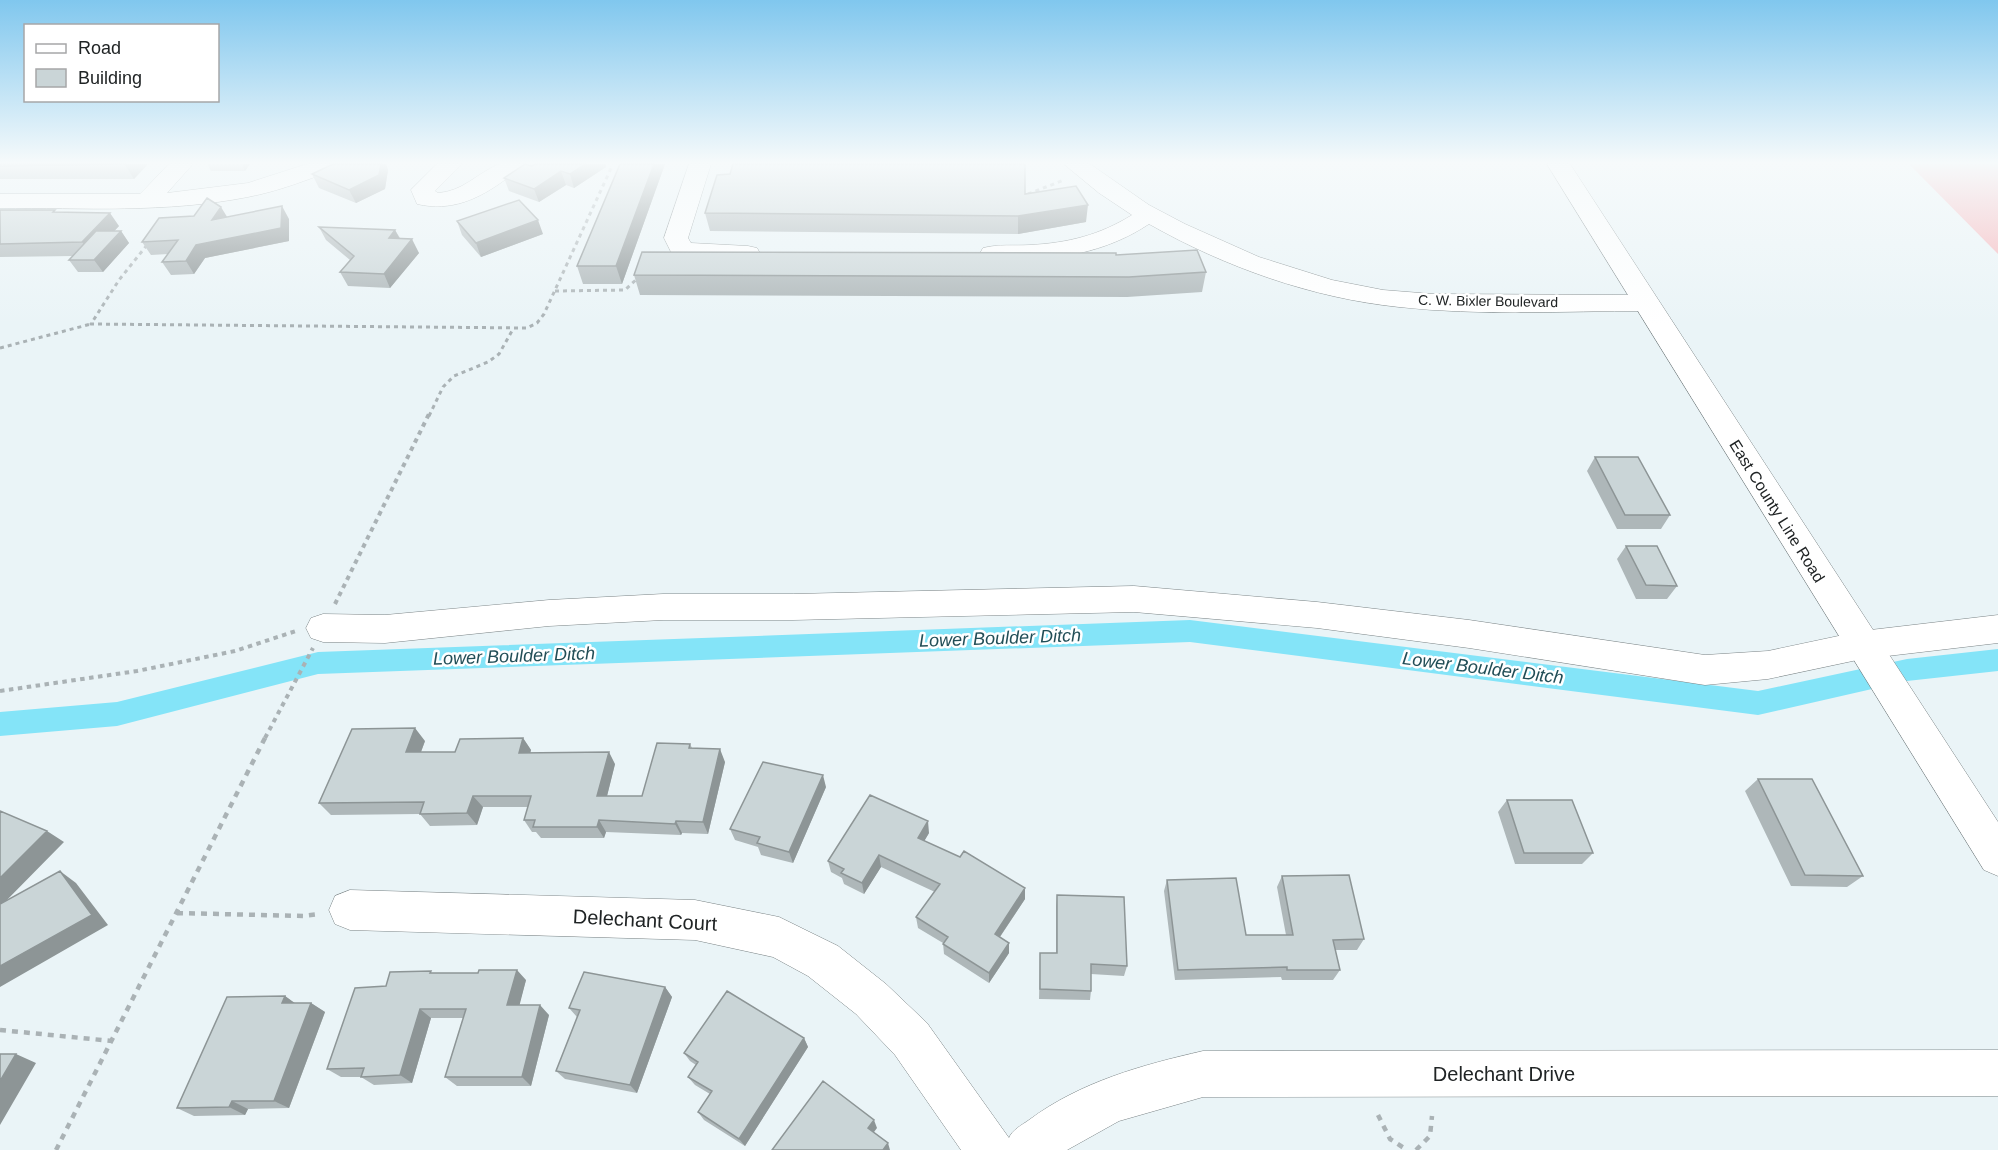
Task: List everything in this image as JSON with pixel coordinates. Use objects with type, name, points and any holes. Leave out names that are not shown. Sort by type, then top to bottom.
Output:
[{"type":"street","points":[[683,218],[676,238],[681,249],[705,253],[775,253]]},
{"type":"street","points":[[971,253],[1035,253],[1077,247],[1113,236],[1144,218]]},
{"type":"street","name":"C. W. Bixler Boulevard","points":[[1153,218],[1224,252],[1293,277],[1368,295],[1437,302],[1644,303]]},
{"type":"street","name":"East County Line Road","points":[[1591,218],[1998,856]]},
{"type":"street","points":[[323,628],[385,629],[549,613],[663,606],[794,606],[1134,599],[1317,615],[1469,634],[1705,670],[1768,665],[1863,646],[1998,629]]},
{"type":"street","name":"Delechant Court","points":[[350,910],[696,920],[779,938],[823,961],[871,999],[911,1039],[990,1150]]},
{"type":"street","name":"Delechant Drive","points":[[1028,1150],[1054,1129],[1102,1102],[1147,1086],[1203,1074],[1998,1073]]},
{"type":"path","points":[[0,348],[91,324],[527,328],[537,323],[555,291],[588,218]]},
{"type":"path","points":[[91,324],[119,280],[149,243]]},
{"type":"path","points":[[555,291],[625,290],[657,259],[681,249]]},
{"type":"path","points":[[0,691],[137,670],[235,651],[299,630],[323,628],[443,387],[454,376],[488,362],[499,354],[513,329]]},
{"type":"path","points":[[57,1150],[298,677]]},
{"type":"path","points":[[177,913],[303,916],[350,910]]},
{"type":"path","points":[[0,1030],[28,1030],[90,1041],[112,1041]]},
{"type":"path","points":[[1378,1115],[1390,1139],[1407,1150]]},
{"type":"path","points":[[1416,1150],[1426,1143],[1433,1129],[1432,1116]]},
{"type":"shaded area","points":[[1962,218],[1998,218],[1998,254]]},
{"type":"building","points":[[0,218],[105,218],[82,242],[0,244]]},
{"type":"building","points":[[159,218],[214,218],[212,220],[224,218],[281,218],[281,228],[196,245],[186,261],[162,262],[178,240],[142,242]]},
{"type":"building","points":[[467,218],[536,218],[538,220],[476,243],[457,221]]},
{"type":"building","points":[[597,218],[634,218],[616,266],[577,266]]},
{"type":"building","points":[[319,227],[395,230],[389,238],[412,239],[384,274],[340,272],[354,256]]},
{"type":"building","points":[[96,231],[121,231],[94,260],[69,260]]},
{"type":"building","points":[[1197,250],[1206,272],[1129,277],[634,275],[642,252],[1116,253],[1116,255]]},
{"type":"building","points":[[1595,457],[1638,457],[1670,515],[1625,515]]},
{"type":"building","points":[[1626,546],[1657,546],[1677,586],[1646,585]]},
{"type":"building","points":[[415,728],[406,752],[455,752],[460,739],[523,738],[519,753],[609,752],[597,796],[642,796],[657,743],[690,744],[689,748],[720,749],[703,822],[676,821],[675,824],[599,820],[597,827],[533,827],[535,820],[524,820],[531,796],[473,796],[467,813],[420,814],[424,802],[319,803],[352,729]]},
{"type":"building","points":[[763,762],[823,775],[789,852],[757,843],[760,837],[730,829]]},
{"type":"building","points":[[1758,779],[1812,779],[1863,876],[1805,875]]},
{"type":"building","points":[[870,795],[928,821],[918,838],[960,857],[964,851],[1025,888],[995,934],[1009,943],[989,973],[943,944],[948,937],[916,917],[940,884],[879,855],[862,883],[841,873],[844,869],[828,861]]},
{"type":"building","points":[[1507,800],[1572,800],[1593,853],[1524,853]]},
{"type":"building","points":[[0,811],[47,831],[0,878]]},
{"type":"building","points":[[60,871],[92,915],[0,966],[0,904]]},
{"type":"building","points":[[1349,875],[1364,939],[1333,940],[1340,970],[1287,970],[1287,967],[1178,970],[1167,880],[1236,878],[1246,935],[1293,935],[1282,876]]},
{"type":"building","points":[[1057,895],[1124,897],[1127,966],[1091,964],[1091,991],[1040,989],[1040,953],[1057,953]]},
{"type":"building","points":[[479,970],[517,970],[507,1005],[540,1005],[522,1077],[445,1077],[466,1009],[420,1009],[400,1075],[361,1077],[364,1068],[327,1069],[355,988],[386,986],[390,972],[478,973]]},
{"type":"building","points":[[584,972],[665,987],[630,1085],[556,1071],[580,1010],[569,1008]]},
{"type":"building","points":[[727,991],[804,1038],[739,1139],[698,1112],[712,1091],[688,1077],[698,1062],[684,1053]]},
{"type":"building","points":[[285,996],[282,1003],[311,1003],[274,1101],[232,1101],[229,1107],[177,1108],[227,997]]},
{"type":"building","points":[[0,1054],[16,1054],[0,1081]]},
{"type":"building","points":[[823,1081],[874,1120],[868,1128],[888,1143],[883,1150],[772,1150]]},
{"type":"waterway","name":"Lower Boulder Ditch","points":[[0,724],[117,714],[318,663],[1190,631],[1758,703],[1907,670],[1998,660]]}]
